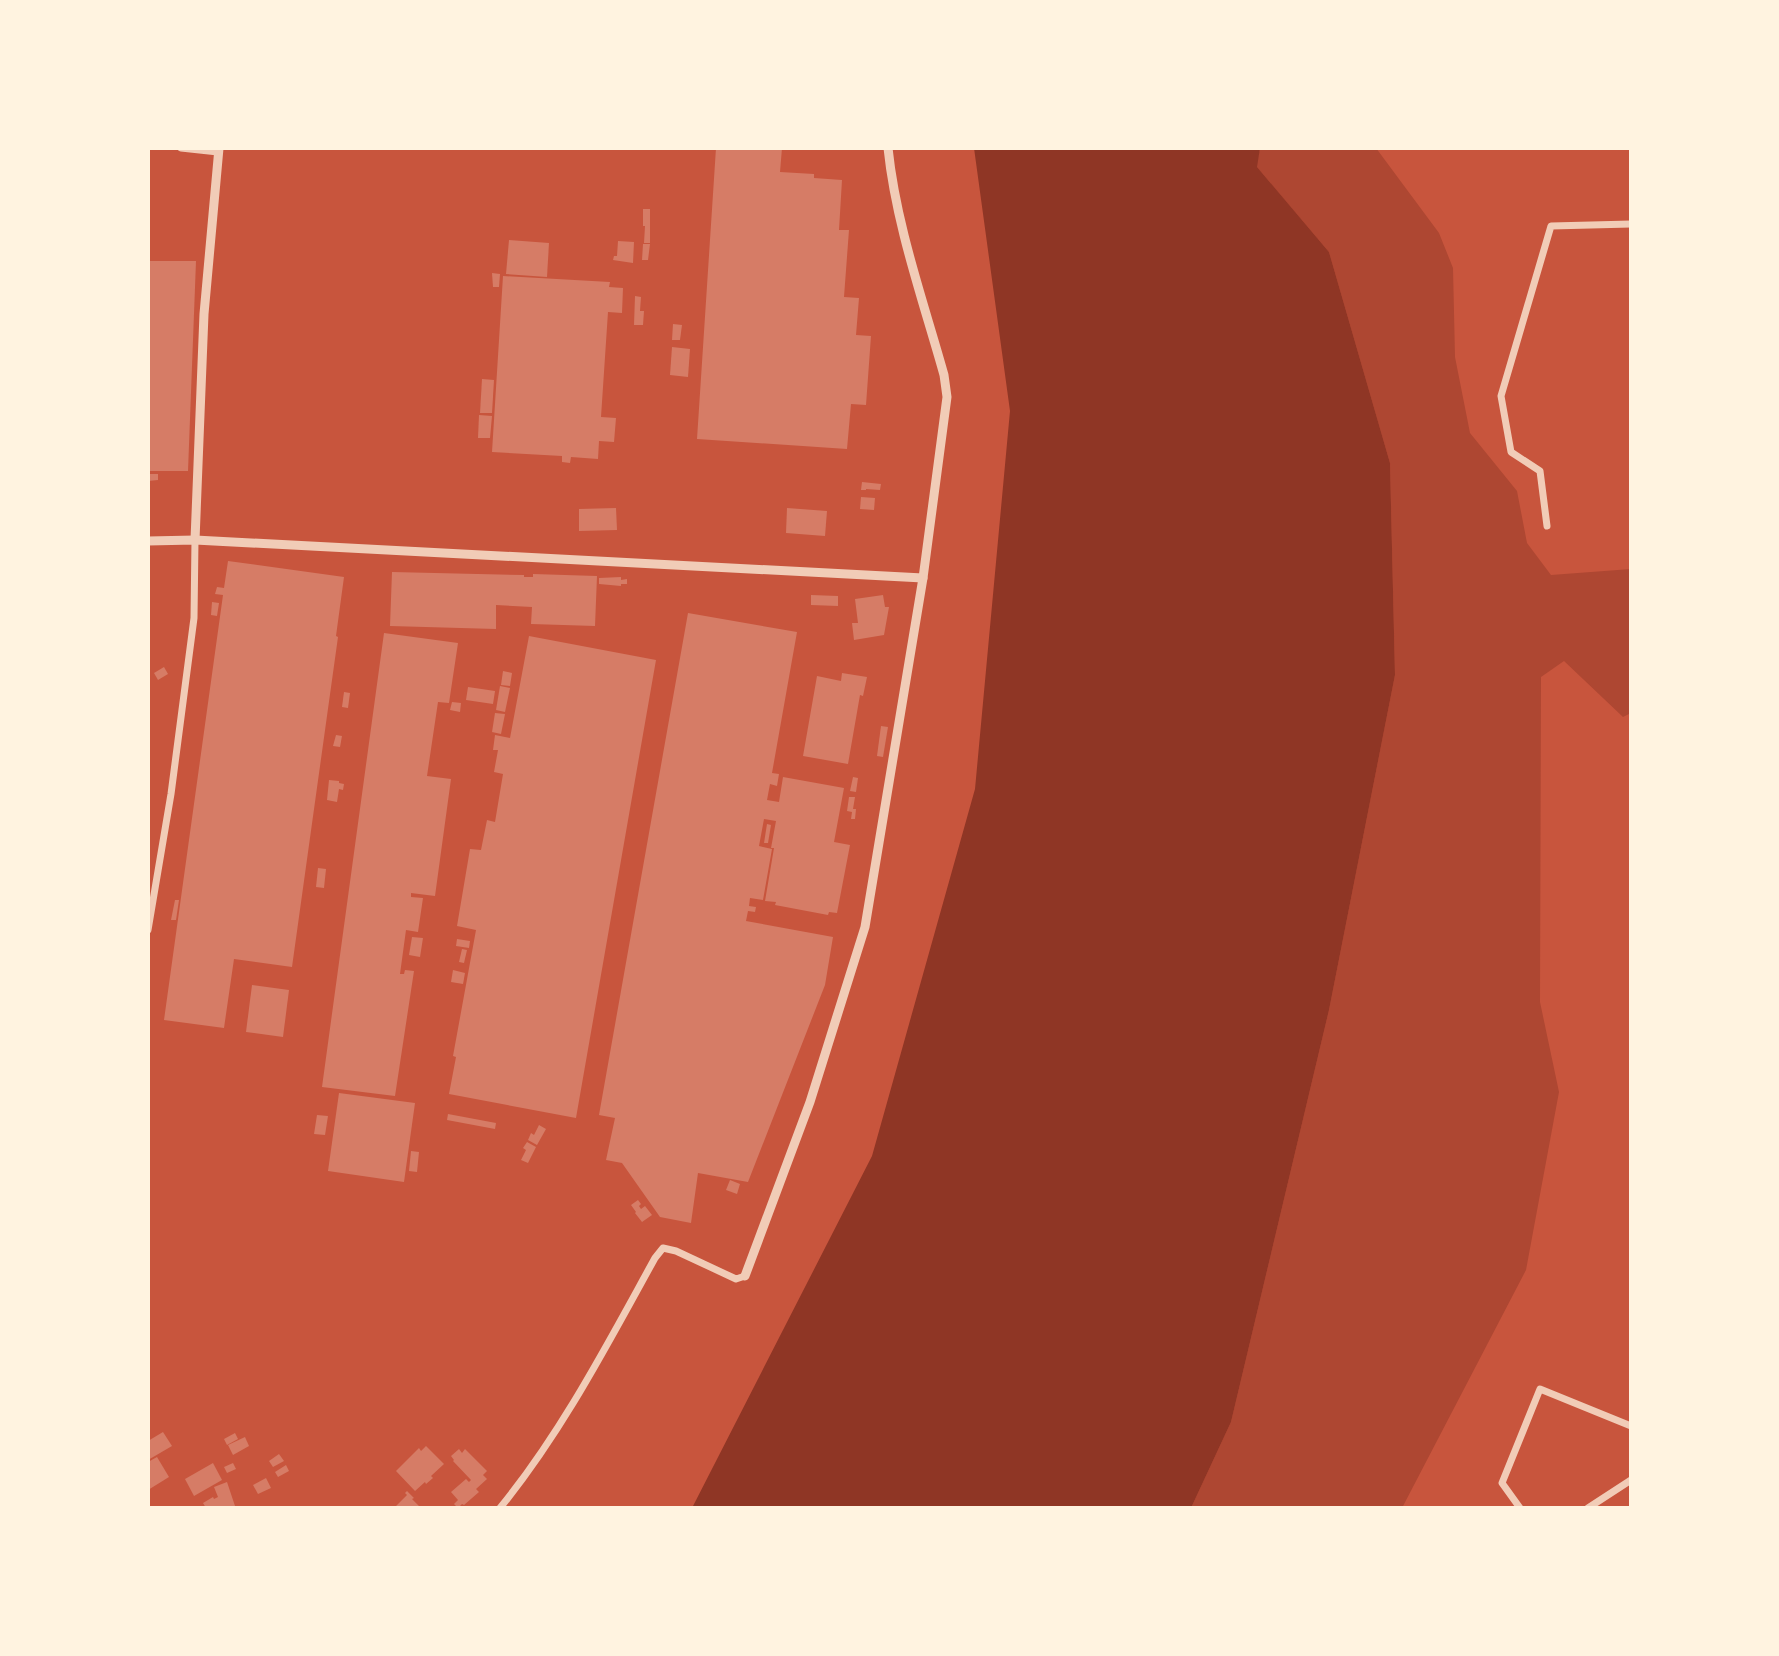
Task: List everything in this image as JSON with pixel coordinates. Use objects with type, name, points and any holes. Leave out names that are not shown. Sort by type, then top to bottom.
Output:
[{"type":"street","points":[[148,930],[171,794],[194,618],[204,314],[218,150],[181,148]]},
{"type":"street","points":[[500,1508],[541,1453],[663,1248],[736,1279],[745,1276],[810,1102],[865,927],[923,578],[947,397],[944,375],[899,216],[888,148]]},
{"type":"street","points":[[1547,526],[1540,471],[1511,452],[1501,396],[1551,226],[1631,224]]},
{"type":"street","points":[[148,541],[195,540],[923,578]]},
{"type":"street","points":[[1520,1508],[1502,1483],[1540,1389],[1631,1426]]},
{"type":"street","points":[[1588,1508],[1631,1480]]},
{"type":"shaded area","points":[[974,148],[1260,148],[1257,167],[1329,252],[1390,463],[1395,675],[1329,1010],[1231,1422],[1191,1508],[692,1508],[872,1156],[975,789],[1010,411]]},
{"type":"shaded area","points":[[1260,148],[1376,148],[1439,233],[1453,268],[1455,357],[1470,433],[1517,491],[1527,543],[1551,575],[1631,569],[1631,713],[1623,717],[1564,661],[1541,677],[1540,1002],[1559,1092],[1526,1270],[1402,1508],[1191,1508],[1231,1422],[1329,1010],[1395,675],[1390,463],[1329,252],[1256,166]]},
{"type":"building","points":[[716,148],[782,148],[780,172],[842,180],[839,230],[849,230],[844,297],[859,298],[856,335],[871,336],[866,405],[851,404],[847,449],[697,439]]},
{"type":"building","points":[[643,209],[650,209],[650,243],[644,243]]},
{"type":"building","points":[[509,240],[549,243],[547,277],[506,274]]},
{"type":"building","points":[[618,241],[634,242],[633,263],[613,260],[617,256]]},
{"type":"building","points":[[643,244],[650,244],[648,260],[642,260]]},
{"type":"building","points":[[148,261],[196,261],[188,471],[148,471]]},
{"type":"building","points":[[492,273],[500,274],[499,287],[493,287]]},
{"type":"building","points":[[503,276],[610,282],[609,287],[623,288],[622,313],[608,312],[601,417],[616,418],[614,442],[599,441],[598,459],[571,457],[570,463],[562,462],[562,456],[492,452]]},
{"type":"building","points":[[635,296],[641,297],[643,325],[634,325]]},
{"type":"building","points":[[673,324],[682,325],[680,340],[672,340]]},
{"type":"building","points":[[672,347],[690,349],[688,377],[670,375]]},
{"type":"building","points":[[482,379],[494,380],[492,413],[480,413]]},
{"type":"building","points":[[479,415],[492,416],[490,438],[478,438]]},
{"type":"building","points":[[148,474],[158,474],[158,480],[148,481]]},
{"type":"building","points":[[862,482],[881,484],[880,490],[861,490]]},
{"type":"building","points":[[861,497],[875,498],[874,510],[860,509]]},
{"type":"building","points":[[616,508],[617,530],[579,531],[579,509]]},
{"type":"building","points":[[787,508],[827,511],[825,536],[786,533]]},
{"type":"building","points":[[228,561],[344,577],[292,967],[234,959],[224,1028],[164,1020],[223,595],[215,594],[217,587],[224,588]]},
{"type":"building","points":[[392,572],[524,577],[533,577],[533,574],[597,576],[595,626],[531,624],[532,607],[496,605],[496,629],[390,626]]},
{"type":"building","points":[[621,577],[621,580],[627,579],[627,584],[599,584],[599,578]]},
{"type":"building","points":[[811,595],[838,596],[838,606],[811,605]]},
{"type":"building","points":[[883,595],[885,607],[889,607],[884,635],[854,640],[852,623],[858,623],[855,599]]},
{"type":"building","points":[[212,602],[219,603],[217,616],[211,615]]},
{"type":"building","points":[[688,613],[797,632],[772,773],[779,774],[777,786],[770,784],[767,800],[779,802],[783,777],[844,788],[834,842],[850,845],[837,913],[829,912],[828,915],[775,905],[776,902],[765,901],[776,821],[764,819],[759,846],[772,849],[763,900],[750,898],[749,906],[756,907],[755,912],[748,911],[746,921],[833,937],[825,985],[748,1182],[698,1173],[691,1223],[660,1217],[622,1163],[606,1160],[615,1118],[599,1115]]},
{"type":"building","points":[[384,633],[458,643],[449,703],[438,702],[427,776],[451,779],[435,896],[411,893],[411,897],[423,898],[418,932],[406,930],[400,974],[404,974],[405,970],[414,971],[395,1096],[322,1087]]},
{"type":"building","points":[[529,636],[656,660],[576,1118],[449,1094],[476,930],[457,926],[470,849],[481,850],[487,820],[495,822],[503,774],[494,772],[498,750],[493,750],[495,735],[510,738]]},
{"type":"building","points":[[164,667],[168,674],[158,680],[154,673]]},
{"type":"building","points":[[503,671],[512,673],[510,686],[501,685]]},
{"type":"building","points":[[842,673],[867,677],[863,696],[860,695],[848,764],[803,756],[817,676],[841,681]]},
{"type":"building","points":[[500,686],[510,688],[505,712],[496,710]]},
{"type":"building","points":[[468,687],[495,691],[493,704],[466,700]]},
{"type":"building","points":[[344,692],[350,693],[348,708],[342,707]]},
{"type":"building","points":[[452,702],[461,703],[460,712],[450,710]]},
{"type":"building","points":[[495,713],[505,714],[501,734],[492,732]]},
{"type":"building","points":[[881,726],[888,727],[883,757],[877,756]]},
{"type":"building","points":[[336,735],[342,736],[340,747],[333,746]]},
{"type":"building","points":[[853,777],[858,778],[856,792],[850,791]]},
{"type":"building","points":[[329,780],[344,784],[343,790],[339,789],[337,802],[327,800]]},
{"type":"building","points":[[849,797],[855,797],[855,819],[851,819],[852,812],[847,811]]},
{"type":"building","points":[[767,824],[771,825],[768,843],[764,843]]},
{"type":"building","points":[[318,868],[326,869],[324,888],[316,887]]},
{"type":"building","points":[[175,900],[179,900],[176,920],[171,920]]},
{"type":"building","points":[[412,937],[423,938],[420,957],[409,955]]},
{"type":"building","points":[[457,939],[470,941],[469,948],[456,946]]},
{"type":"building","points":[[462,949],[467,950],[464,963],[459,962]]},
{"type":"building","points":[[453,970],[465,973],[463,984],[451,982]]},
{"type":"building","points":[[252,985],[289,990],[283,1037],[246,1032]]},
{"type":"building","points":[[339,1093],[415,1103],[404,1182],[328,1171]]},
{"type":"building","points":[[448,1114],[496,1123],[495,1129],[447,1120]]},
{"type":"building","points":[[317,1115],[328,1116],[325,1135],[314,1134]]},
{"type":"building","points":[[539,1125],[546,1129],[537,1145],[528,1140]]},
{"type":"building","points":[[527,1142],[536,1147],[528,1163],[521,1160]]},
{"type":"building","points":[[411,1151],[419,1152],[417,1172],[409,1171]]},
{"type":"building","points":[[730,1180],[740,1184],[737,1194],[726,1190]]},
{"type":"building","points":[[638,1200],[641,1209],[645,1206],[652,1215],[642,1222],[631,1205]]},
{"type":"building","points":[[163,1432],[172,1446],[148,1460],[148,1441]]},
{"type":"building","points":[[235,1433],[238,1439],[227,1445],[224,1439]]},
{"type":"building","points":[[245,1437],[249,1446],[233,1455],[228,1445]]},
{"type":"building","points":[[426,1446],[444,1464],[431,1476],[433,1478],[415,1491],[396,1471],[419,1448],[421,1451]]},
{"type":"building","points":[[459,1449],[462,1453],[465,1449],[487,1471],[483,1475],[487,1479],[476,1489],[479,1492],[458,1508],[454,1504],[458,1500],[451,1492],[466,1479],[471,1480],[451,1456]]},
{"type":"building","points":[[279,1454],[284,1461],[273,1467],[269,1461]]},
{"type":"building","points":[[157,1457],[169,1477],[148,1490],[148,1462]]},
{"type":"building","points":[[213,1463],[222,1480],[194,1496],[185,1479]]},
{"type":"building","points":[[233,1463],[236,1469],[227,1473],[224,1467]]},
{"type":"building","points":[[286,1465],[289,1471],[278,1477],[275,1472]]},
{"type":"building","points":[[266,1478],[271,1488],[258,1494],[253,1485]]},
{"type":"building","points":[[227,1482],[235,1506],[206,1508],[203,1503],[218,1497],[214,1487]]},
{"type":"building","points":[[407,1491],[412,1499],[421,1508],[396,1506]]}]
